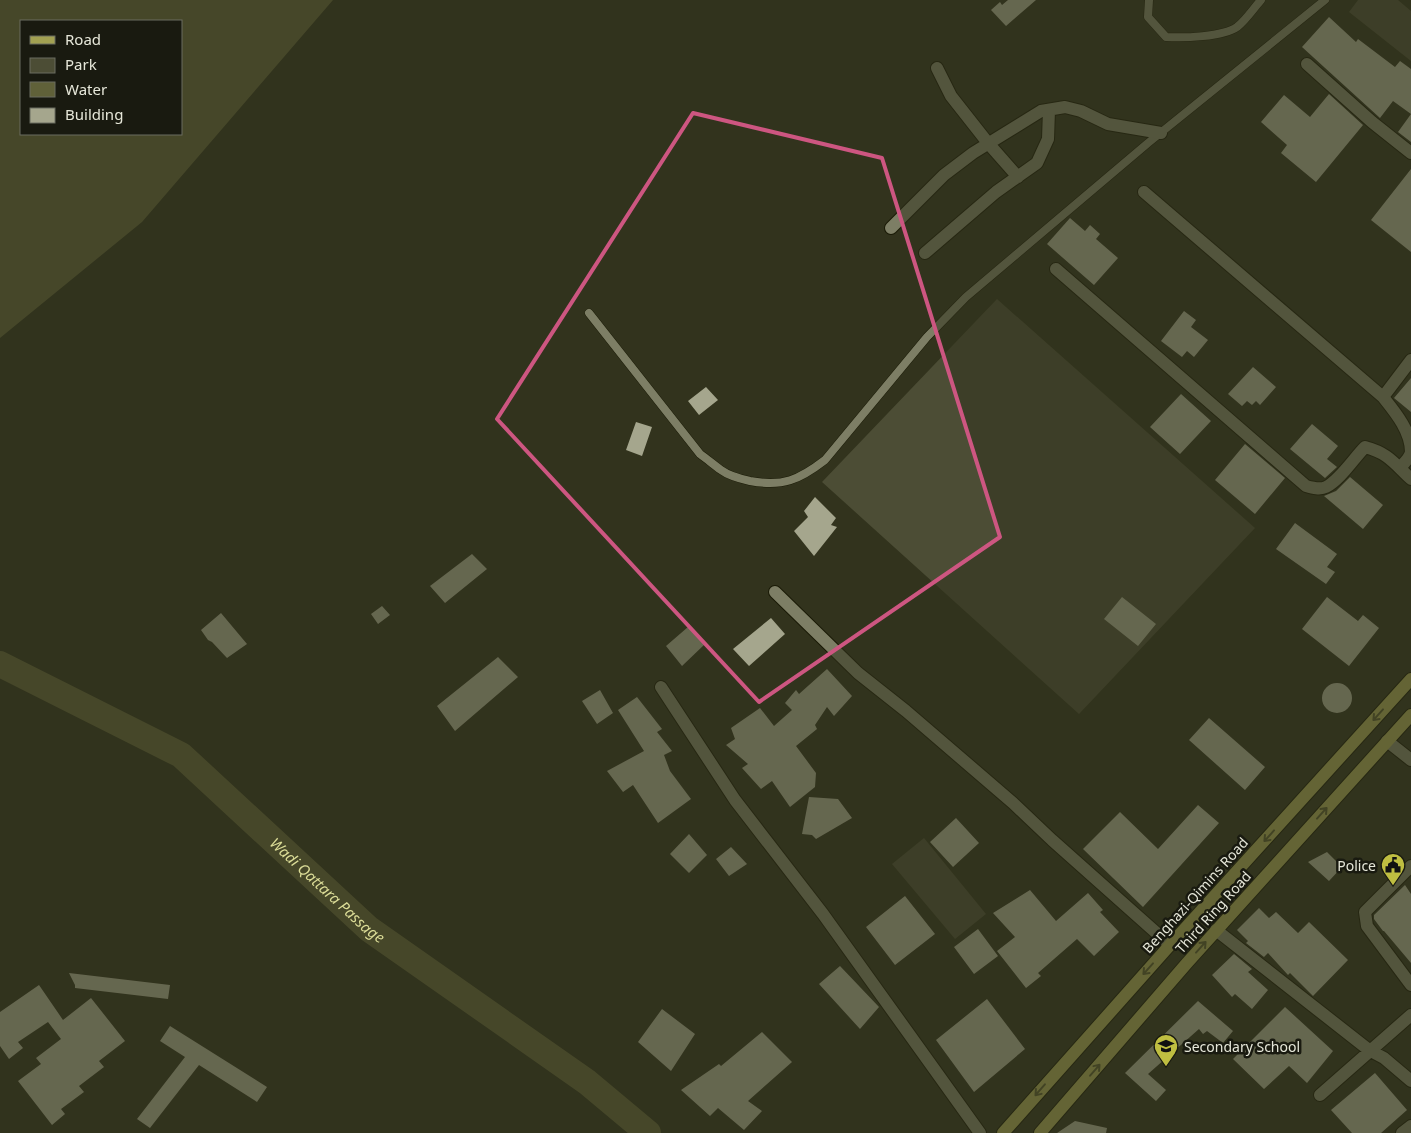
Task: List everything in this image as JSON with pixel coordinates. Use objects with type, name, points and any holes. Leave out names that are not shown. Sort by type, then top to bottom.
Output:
[{"type":"main road","name":"Benghazi-Qimins Road","points":[[1003,1133],[1411,679]]},
{"type":"main road","name":"Third Ring Road","points":[[1040,1133],[1216,930],[1411,715]]},
{"type":"street","points":[[1307,64],[1372,122],[1411,153]]},
{"type":"street","points":[[937,68],[951,96],[1018,177]]},
{"type":"street","points":[[891,228],[944,175],[988,143],[1041,111],[1065,107],[1081,110],[1108,124],[1161,133]]},
{"type":"street","points":[[925,253],[996,192],[1037,163],[1048,139],[1049,110]]},
{"type":"street","points":[[1144,192],[1383,397],[1401,419],[1410,437],[1411,453],[1400,468]]},
{"type":"street","points":[[1056,269],[1306,486],[1316,489],[1325,488],[1338,477],[1365,447],[1378,450],[1392,459],[1411,479]]},
{"type":"street","points":[[1383,397],[1411,360]]},
{"type":"street","points":[[775,592],[858,673],[906,711],[1013,803],[1170,945]]},
{"type":"street","points":[[661,687],[735,800],[823,914],[980,1133]]},
{"type":"street","points":[[1387,741],[1411,760]]},
{"type":"street","points":[[1411,866],[1370,905],[1365,912],[1365,918],[1367,926],[1411,985]]},
{"type":"street","points":[[1216,930],[1369,1050],[1384,1058],[1411,1081]]},
{"type":"street","points":[[1320,1095],[1411,1015]]},
{"type":"street","points":[[1402,1133],[1411,1126]]},
{"type":"lane","points":[[1149,0],[1148,17],[1166,37],[1182,38],[1206,36],[1236,28],[1261,0]]},
{"type":"lane","points":[[589,313],[700,454],[722,471],[744,480],[782,483],[797,478],[825,460],[927,337],[966,297],[1161,133],[1325,0]]},
{"type":"highlighted area","points":[[693,113],[882,158],[1000,537],[759,702],[497,419]]},
{"type":"green space","points":[[1358,0],[1398,0],[1411,11],[1411,61],[1349,12]]},
{"type":"green space","points":[[997,299],[1255,528],[1079,714],[822,482]]},
{"type":"green space","points":[[924,838],[986,914],[955,939],[892,864]]},
{"type":"water","points":[[0,0],[333,0],[142,222],[0,338]]},
{"type":"building","points":[[1008,0],[1036,0],[1006,26],[991,10],[1000,2],[1002,5]]},
{"type":"building","points":[[1329,17],[1356,42],[1358,39],[1395,67],[1400,61],[1411,69],[1411,114],[1393,101],[1380,118],[1302,47]]},
{"type":"building","points":[[1329,94],[1363,125],[1316,182],[1281,153],[1287,145],[1261,122],[1284,95],[1310,117]]},
{"type":"building","points":[[1411,114],[1411,142],[1398,132]]},
{"type":"building","points":[[1411,169],[1411,252],[1371,220]]},
{"type":"building","points":[[1070,218],[1085,231],[1090,225],[1100,234],[1096,239],[1118,258],[1094,285],[1047,244]]},
{"type":"building","points":[[1184,311],[1196,320],[1191,327],[1208,340],[1194,357],[1187,351],[1182,357],[1161,341]]},
{"type":"building","points":[[1253,367],[1276,387],[1260,405],[1256,401],[1252,405],[1247,401],[1242,406],[1228,394]]},
{"type":"building","points":[[1411,378],[1411,412],[1394,398]]},
{"type":"building","points":[[706,387],[718,400],[699,415],[688,401]]},
{"type":"building","points":[[1181,394],[1211,421],[1180,454],[1150,427]]},
{"type":"building","points":[[636,422],[652,427],[642,456],[626,450]]},
{"type":"building","points":[[1312,424],[1338,446],[1327,459],[1337,467],[1325,478],[1290,449]]},
{"type":"building","points":[[1245,444],[1285,478],[1255,514],[1215,480]]},
{"type":"building","points":[[1350,477],[1383,505],[1363,529],[1324,496],[1336,491]]},
{"type":"building","points":[[815,497],[836,518],[831,525],[837,527],[814,556],[794,531],[808,517],[804,511]]},
{"type":"building","points":[[1295,523],[1337,554],[1327,567],[1335,572],[1326,584],[1276,549]]},
{"type":"building","points":[[472,554],[487,569],[445,603],[430,586]]},
{"type":"building","points":[[1122,597],[1156,624],[1138,646],[1104,619]]},
{"type":"building","points":[[1327,597],[1358,621],[1363,615],[1379,628],[1349,666],[1302,629]]},
{"type":"building","points":[[382,606],[390,615],[378,624],[371,614]]},
{"type":"building","points":[[221,613],[247,644],[227,658],[208,640],[201,630]]},
{"type":"building","points":[[771,618],[785,634],[749,666],[733,649]]},
{"type":"building","points":[[688,627],[705,644],[682,666],[666,646]]},
{"type":"building","points":[[498,657],[518,677],[455,731],[437,706]]},
{"type":"building","points":[[827,669],[852,696],[834,716],[827,707],[815,725],[817,729],[796,746],[816,773],[815,787],[790,807],[772,781],[761,789],[742,768],[748,764],[726,745],[735,739],[731,728],[760,708],[774,726],[792,710],[785,703],[796,690],[799,694]]},
{"type":"building","points":[[1337,683],[1348,687],[1352,698],[1348,709],[1337,713],[1326,709],[1322,698],[1326,687]]},
{"type":"building","points":[[600,690],[613,713],[597,724],[582,701]]},
{"type":"building","points":[[637,697],[662,729],[657,732],[672,751],[664,755],[670,771],[691,799],[658,823],[633,785],[623,792],[607,771],[644,751],[618,710]]},
{"type":"building","points":[[1209,718],[1265,767],[1245,790],[1189,740]]},
{"type":"building","points":[[809,797],[838,799],[852,818],[816,839],[812,835],[802,834]]},
{"type":"building","points":[[1198,805],[1219,823],[1143,907],[1083,849],[1120,812],[1158,849]]},
{"type":"building","points":[[956,818],[979,843],[953,867],[930,842]]},
{"type":"building","points":[[689,834],[707,855],[689,873],[670,854]]},
{"type":"building","points":[[731,847],[747,864],[729,876],[716,859]]},
{"type":"building","points":[[1327,852],[1342,867],[1329,881],[1308,862]]},
{"type":"building","points":[[1405,885],[1411,894],[1411,963],[1374,919],[1374,915]]},
{"type":"building","points":[[1030,890],[1056,921],[1088,893],[1103,910],[1100,912],[1119,932],[1094,956],[1077,939],[1038,973],[1041,976],[1026,988],[997,951],[1015,937],[993,913]]},
{"type":"building","points":[[905,896],[935,934],[895,965],[866,927]]},
{"type":"building","points":[[1259,908],[1269,918],[1276,912],[1298,933],[1309,922],[1348,960],[1313,996],[1290,973],[1288,975],[1268,953],[1264,957],[1246,943],[1248,941],[1237,930]]},
{"type":"building","points":[[978,929],[998,956],[974,974],[954,947]]},
{"type":"building","points":[[1234,954],[1252,969],[1248,972],[1268,990],[1252,1009],[1235,994],[1232,997],[1212,975]]},
{"type":"building","points":[[840,966],[879,1007],[860,1029],[819,984]]},
{"type":"building","points":[[69,973],[170,985],[168,999],[75,988]]},
{"type":"building","points":[[39,985],[63,1020],[91,998],[125,1041],[99,1061],[104,1067],[79,1086],[84,1092],[61,1109],[65,1114],[52,1125],[18,1081],[41,1064],[36,1058],[61,1039],[48,1022],[18,1042],[23,1048],[9,1059],[0,1046],[0,1012]]},
{"type":"building","points":[[987,999],[1025,1049],[974,1092],[936,1040]]},
{"type":"building","points":[[1198,1001],[1233,1031],[1223,1043],[1207,1031],[1203,1034],[1199,1029],[1148,1074],[1166,1090],[1156,1101],[1125,1073]]},
{"type":"building","points":[[1285,1007],[1333,1051],[1307,1083],[1289,1066],[1264,1089],[1233,1059]]},
{"type":"building","points":[[662,1009],[695,1034],[671,1071],[638,1042]]},
{"type":"building","points":[[170,1026],[267,1087],[257,1102],[199,1065],[150,1128],[137,1119],[185,1057],[160,1041]]},
{"type":"building","points":[[762,1032],[792,1062],[748,1101],[762,1111],[744,1130],[718,1108],[710,1116],[681,1090],[719,1064],[721,1066]]},
{"type":"building","points":[[1375,1073],[1407,1110],[1381,1133],[1352,1133],[1331,1110]]},
{"type":"building","points":[[1075,1121],[1107,1128],[1106,1133],[1057,1133]]},
{"type":"waterway","name":"Wadi Qattara Passage","points":[[0,664],[181,755],[369,929],[587,1082],[648,1133]]},
{"type":"place","name":"Police","points":[[1393,886]]},
{"type":"place","name":"Secondary School","points":[[1166,1067]]}]
